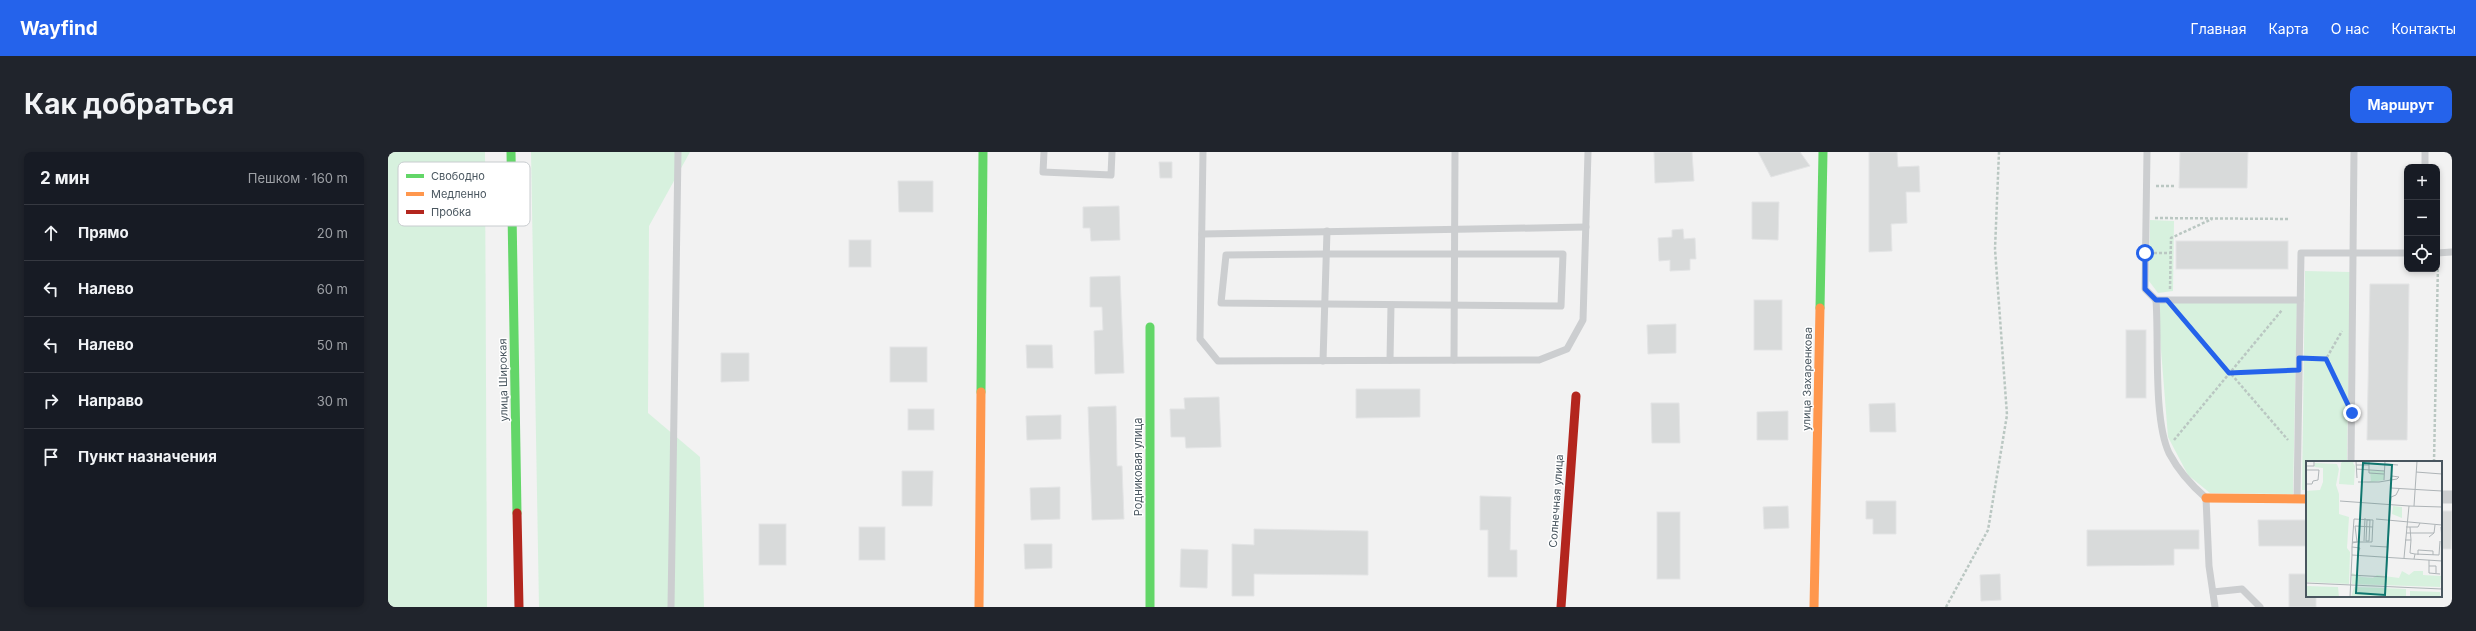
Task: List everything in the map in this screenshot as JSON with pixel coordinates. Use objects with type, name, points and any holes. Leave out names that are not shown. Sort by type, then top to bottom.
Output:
[{"type":"street","name":"улица Широкая","points":[[511,152],[511,162]]},
{"type":"street","points":[[979,607],[983,152]]},
{"type":"street","name":"улица Захаренкова","points":[[1814,607],[1823,152]]},
{"type":"street","name":"улица Широкая","points":[[512,226],[519,607]]},
{"type":"street","name":"Родниковая улица","points":[[1150,327],[1150,607]]},
{"type":"street","name":"Солнечная улица","points":[[1561,607],[1576,396]]},
{"type":"street","points":[[2442,497],[2452,496]]},
{"type":"street","points":[[2206,498],[2306,499]]},
{"type":"lane","points":[[671,607],[678,152]]},
{"type":"lane","points":[[1044,152],[1043,172],[1111,175],[1112,152]]},
{"type":"lane","points":[[1203,152],[1200,339],[1218,361],[1539,360],[1568,349],[1583,320],[1588,152]]},
{"type":"lane","points":[[1454,360],[1455,152]]},
{"type":"lane","points":[[2147,152],[2145,289],[2156,300],[2161,423],[2168,448],[2190,484],[2206,498],[2209,566],[2215,607]]},
{"type":"lane","points":[[2351,461],[2354,152]]},
{"type":"lane","points":[[2425,152],[2425,164]]},
{"type":"lane","points":[[1202,234],[1586,226]]},
{"type":"lane","points":[[1323,361],[1327,231]]},
{"type":"lane","points":[[2440,253],[2452,252]]},
{"type":"lane","points":[[2297,499],[2301,253],[2404,253]]},
{"type":"lane","points":[[1326,254],[1562,254],[1561,306],[1221,303],[1226,255],[1326,254]]},
{"type":"lane","points":[[2156,300],[2300,300]]},
{"type":"lane","points":[[1390,360],[1391,305]]},
{"type":"lane","points":[[2213,592],[2242,589],[2260,607]]},
{"type":"path","points":[[1946,607],[1988,530],[2007,415],[1995,249],[1999,152]]},
{"type":"path","points":[[2146,186],[2176,186]]},
{"type":"path","points":[[2146,218],[2290,219]]},
{"type":"path","points":[[2214,219],[2171,238],[2168,300],[2229,373],[2297,450]]},
{"type":"path","points":[[2434,461],[2438,272]]},
{"type":"path","points":[[2168,448],[2290,300]]},
{"type":"path","points":[[2326,359],[2353,312]]},
{"type":"path","points":[[2299,358],[2326,359]]},
{"type":"path","points":[[2326,359],[2342,393]]},
{"type":"path","points":[[2229,373],[2299,370]]},
{"type":"green space","points":[[388,152],[485,152],[485,162],[398,162],[398,226],[485,226],[487,607],[388,607]]},
{"type":"green space","points":[[531,152],[690,152],[649,226],[648,413],[700,457],[704,607],[539,607]]},
{"type":"green space","points":[[2150,220],[2174,221],[2173,291],[2158,293],[2149,281]]},
{"type":"green space","points":[[2305,271],[2350,272],[2347,461],[2306,461],[2306,490],[2302,490]]},
{"type":"green space","points":[[2157,300],[2297,302],[2293,494],[2210,493],[2188,475],[2168,437]]},
{"type":"building","points":[[1654,152],[1692,152],[1694,181],[1655,183]]},
{"type":"building","points":[[1758,152],[1800,152],[1810,166],[1771,177]]},
{"type":"building","points":[[1869,152],[1897,152],[1898,167],[1919,166],[1920,192],[1906,192],[1907,223],[1891,224],[1892,251],[1869,252]]},
{"type":"building","points":[[2180,152],[2248,152],[2247,188],[2179,188]]},
{"type":"building","points":[[1159,162],[1172,162],[1172,178],[1160,178]]},
{"type":"building","points":[[898,181],[933,181],[933,212],[899,212]]},
{"type":"building","points":[[1752,202],[1779,202],[1778,240],[1752,239]]},
{"type":"building","points":[[1119,206],[1120,240],[1091,241],[1090,228],[1083,228],[1083,207]]},
{"type":"building","points":[[1683,229],[1684,239],[1695,238],[1696,259],[1690,259],[1690,270],[1670,271],[1670,260],[1659,261],[1658,238],[1672,237],[1672,230]]},
{"type":"building","points":[[849,240],[871,240],[871,267],[849,267]]},
{"type":"building","points":[[2176,241],[2288,241],[2288,269],[2176,269]]},
{"type":"building","points":[[1120,276],[1124,373],[1095,374],[1094,331],[1103,330],[1102,307],[1090,307],[1090,277]]},
{"type":"building","points":[[2370,284],[2409,284],[2407,440],[2367,440]]},
{"type":"building","points":[[1754,300],[1782,300],[1782,350],[1754,350]]},
{"type":"building","points":[[1676,324],[1676,353],[1648,354],[1647,325]]},
{"type":"building","points":[[2126,330],[2146,330],[2146,398],[2126,398]]},
{"type":"building","points":[[1026,345],[1052,345],[1053,368],[1027,368]]},
{"type":"building","points":[[890,347],[927,347],[927,382],[890,382]]},
{"type":"building","points":[[721,353],[749,353],[749,381],[721,382]]},
{"type":"building","points":[[1356,389],[1420,389],[1420,417],[1356,418]]},
{"type":"building","points":[[1219,397],[1221,447],[1186,448],[1185,437],[1171,437],[1170,409],[1185,409],[1184,398]]},
{"type":"building","points":[[1651,403],[1679,403],[1680,443],[1652,443]]},
{"type":"building","points":[[1895,403],[1896,432],[1870,432],[1869,404]]},
{"type":"building","points":[[1116,406],[1117,466],[1122,466],[1124,519],[1092,520],[1088,407]]},
{"type":"building","points":[[908,409],[934,409],[934,430],[908,430]]},
{"type":"building","points":[[1788,411],[1788,440],[1757,440],[1757,412]]},
{"type":"building","points":[[1061,415],[1061,439],[1027,440],[1026,416]]},
{"type":"building","points":[[902,471],[933,471],[932,506],[902,506]]},
{"type":"building","points":[[1060,487],[1060,519],[1031,520],[1030,488]]},
{"type":"building","points":[[1480,496],[1511,497],[1510,550],[1517,550],[1517,577],[1488,577],[1488,530],[1480,530]]},
{"type":"building","points":[[1866,501],[1896,501],[1896,534],[1873,534],[1873,519],[1866,519]]},
{"type":"building","points":[[1788,506],[1789,528],[1764,529],[1763,507]]},
{"type":"building","points":[[2442,511],[2452,511],[2451,549],[2442,549]]},
{"type":"building","points":[[1657,512],[1680,512],[1680,579],[1657,579]]},
{"type":"building","points":[[2258,520],[2306,520],[2306,546],[2259,546]]},
{"type":"building","points":[[759,524],[786,524],[786,565],[759,565]]},
{"type":"building","points":[[859,527],[885,527],[885,560],[859,560]]},
{"type":"building","points":[[1254,529],[1368,531],[1368,575],[1254,574],[1254,596],[1232,596],[1232,544],[1254,545]]},
{"type":"building","points":[[2087,530],[2199,530],[2199,549],[2174,549],[2174,565],[2087,566]]},
{"type":"building","points":[[1024,544],[1052,544],[1052,568],[1025,569]]},
{"type":"building","points":[[1181,549],[1208,550],[1207,588],[1180,587]]},
{"type":"building","points":[[2000,574],[2001,600],[1981,601],[1980,575]]},
{"type":"building","points":[[2289,574],[2306,574],[2306,597],[2316,597],[2316,607],[2289,607]]},
{"type":"traffic: fast","points":[[511,152],[511,162]]},
{"type":"traffic: fast","points":[[981,392],[983,152]]},
{"type":"traffic: fast","points":[[1820,308],[1823,152]]},
{"type":"traffic: fast","points":[[512,226],[517,513]]},
{"type":"traffic: fast","points":[[1150,327],[1150,607]]},
{"type":"traffic: slow","points":[[1814,607],[1820,308]]},
{"type":"traffic: slow","points":[[979,607],[981,392]]},
{"type":"traffic: slow","points":[[2206,498],[2306,499]]},
{"type":"traffic: jam","points":[[1561,607],[1576,396]]},
{"type":"traffic: jam","points":[[517,513],[519,607]]},
{"type":"route","points":[[2145,253],[2145,289],[2156,300],[2167,300],[2229,373],[2299,370],[2299,358],[2326,359],[2352,413]]}]
